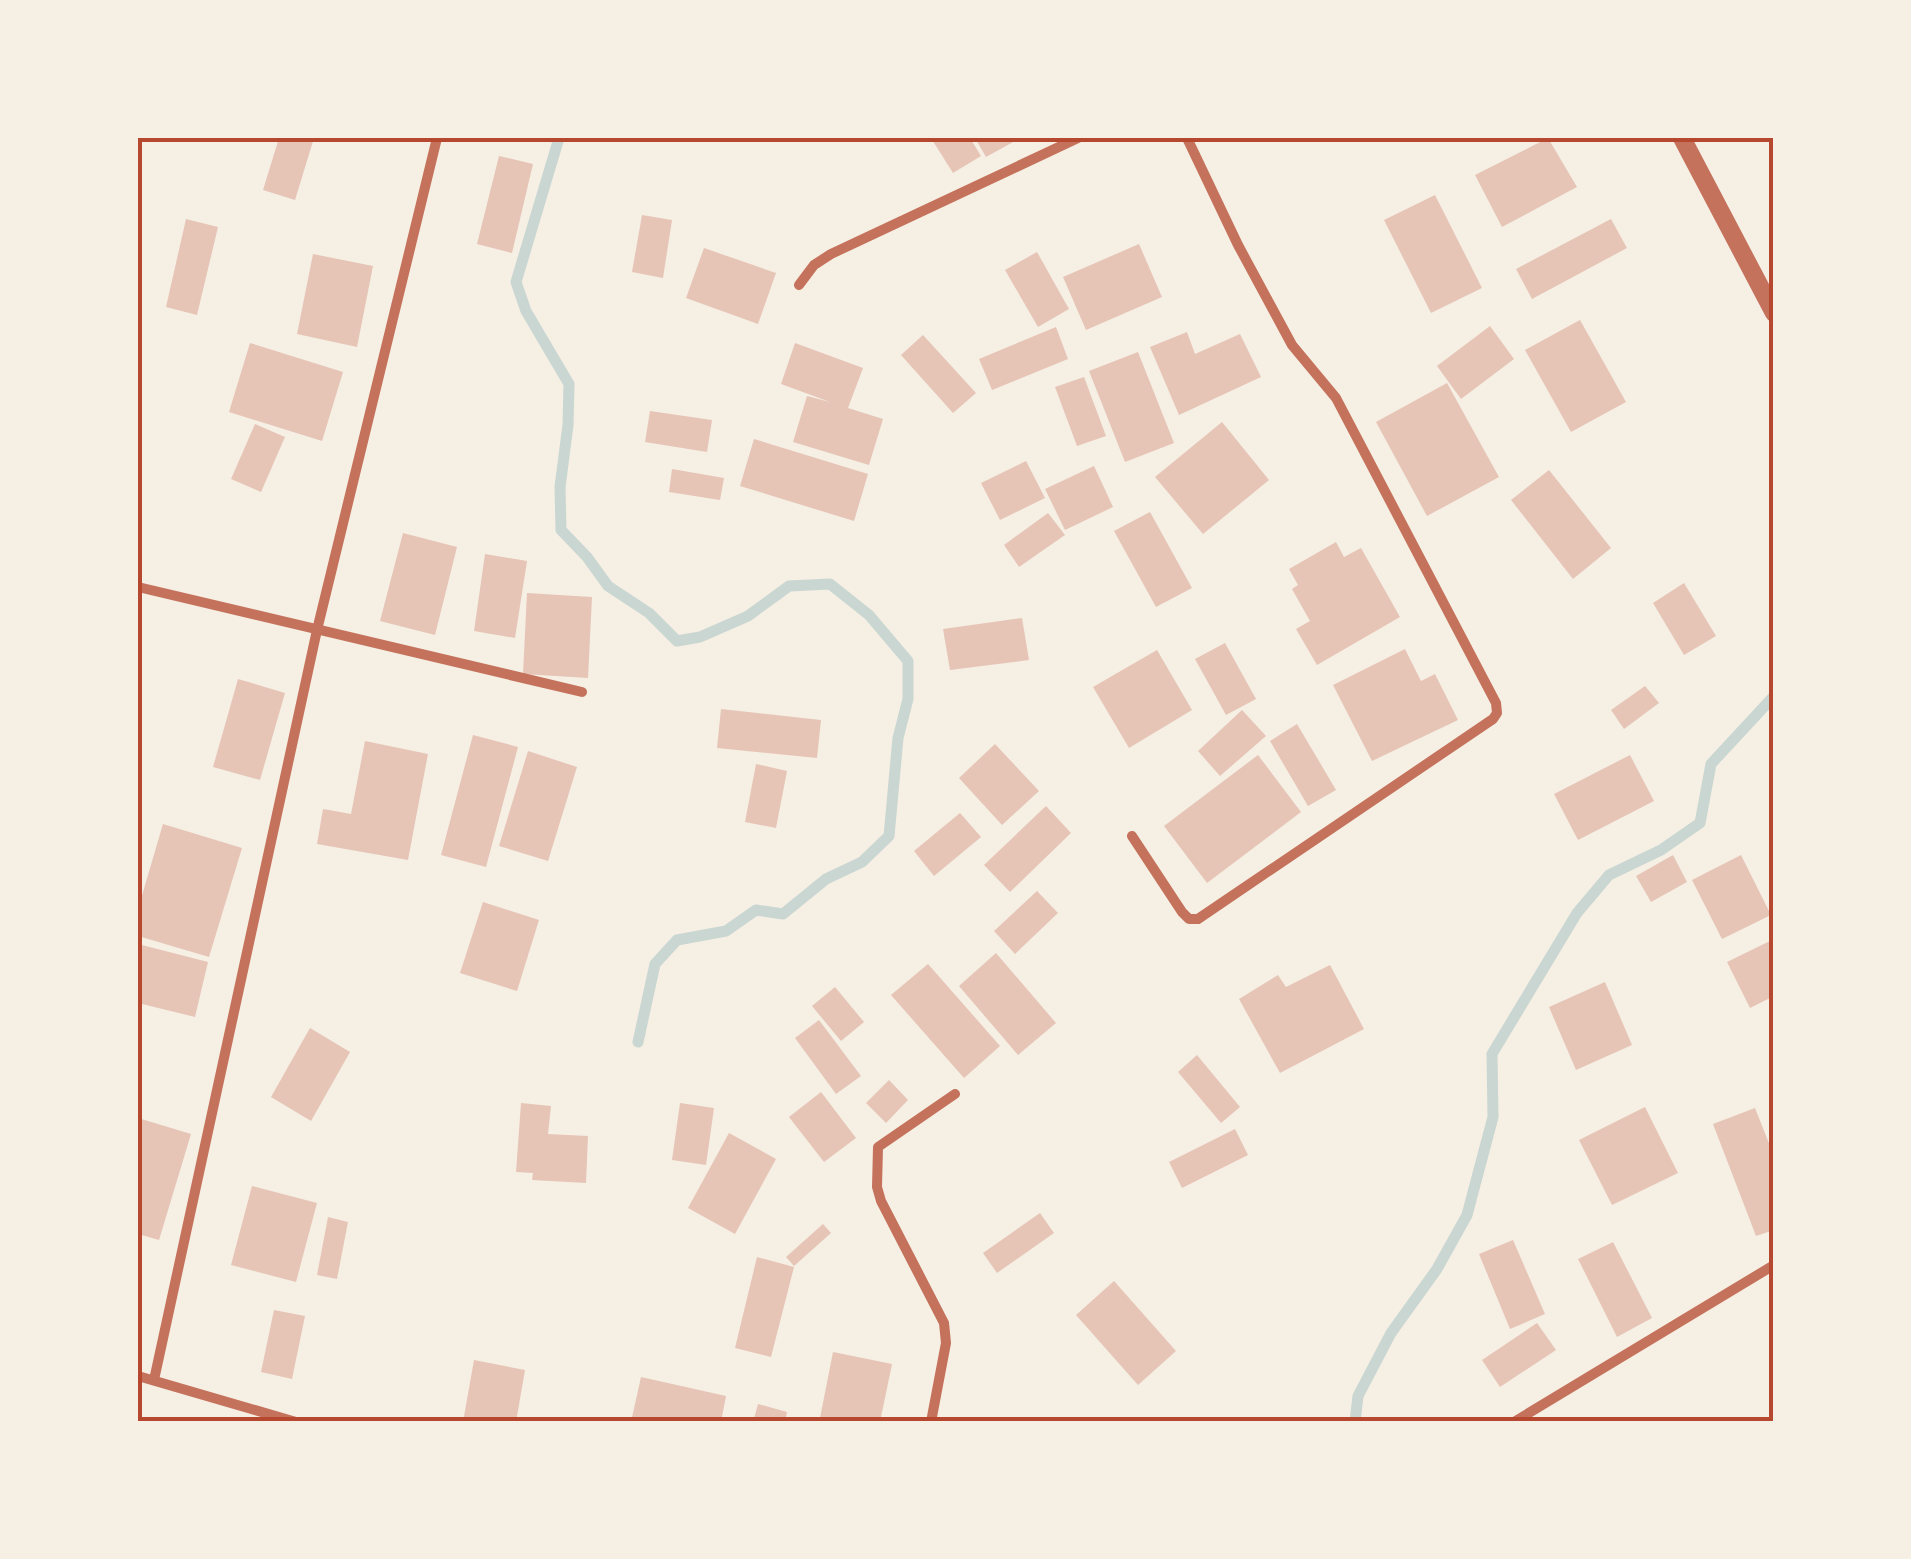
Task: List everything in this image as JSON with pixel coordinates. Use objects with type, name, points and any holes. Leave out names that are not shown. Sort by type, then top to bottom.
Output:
[{"type":"street","points":[[154,1380],[317,630],[437,138]]},
{"type":"street","points":[[799,285],[814,266],[831,254],[1078,138]]},
{"type":"street","points":[[1132,836],[1182,912],[1198,919],[1497,713],[1496,703],[1336,398],[1292,345],[1187,138]]},
{"type":"street","points":[[1682,138],[1774,313]]},
{"type":"street","points":[[138,587],[582,692]]},
{"type":"street","points":[[930,1422],[946,1343],[944,1323],[881,1200],[877,1188],[878,1146],[954,1094]]},
{"type":"street","points":[[1514,1422],[1774,1265]]},
{"type":"street","points":[[138,1376],[296,1422]]},
{"type":"building","points":[[279,138],[314,138],[295,200],[263,190]]},
{"type":"building","points":[[931,138],[970,138],[981,156],[953,173]]},
{"type":"building","points":[[975,138],[1013,138],[1015,141],[986,157]]},
{"type":"building","points":[[1548,138],[1577,187],[1502,227],[1475,175]]},
{"type":"building","points":[[499,156],[533,164],[512,253],[477,244]]},
{"type":"building","points":[[1435,195],[1482,288],[1431,313],[1384,220]]},
{"type":"building","points":[[642,215],[672,220],[663,278],[632,272]]},
{"type":"building","points":[[186,219],[218,227],[197,315],[166,307]]},
{"type":"building","points":[[1611,219],[1627,248],[1532,299],[1516,269]]},
{"type":"building","points":[[1139,244],[1162,297],[1086,330],[1063,277]]},
{"type":"building","points":[[704,248],[776,273],[758,324],[686,298]]},
{"type":"building","points":[[1037,252],[1069,309],[1038,327],[1005,270]]},
{"type":"building","points":[[313,254],[373,266],[357,347],[297,334]]},
{"type":"building","points":[[1580,320],[1626,402],[1571,432],[1525,350]]},
{"type":"building","points":[[1490,326],[1514,359],[1461,399],[1437,366]]},
{"type":"building","points":[[1056,327],[1068,359],[992,390],[979,359]]},
{"type":"building","points":[[1187,332],[1195,354],[1240,334],[1261,377],[1179,415],[1150,347]]},
{"type":"building","points":[[923,335],[976,393],[953,413],[901,355]]},
{"type":"building","points":[[250,343],[343,372],[322,441],[229,412]]},
{"type":"building","points":[[795,343],[863,368],[848,408],[883,419],[869,465],[793,442],[807,396],[830,402],[781,384]]},
{"type":"building","points":[[1138,352],[1174,443],[1125,462],[1089,371]]},
{"type":"building","points":[[1084,377],[1106,436],[1077,446],[1055,387]]},
{"type":"building","points":[[1447,383],[1499,477],[1427,516],[1376,422]]},
{"type":"building","points":[[650,411],[712,420],[707,452],[645,442]]},
{"type":"building","points":[[1222,422],[1269,480],[1203,534],[1155,477]]},
{"type":"building","points":[[255,424],[285,437],[261,492],[231,479]]},
{"type":"building","points":[[754,439],[868,474],[854,521],[740,486]]},
{"type":"building","points":[[1026,461],[1045,498],[1000,520],[981,483]]},
{"type":"building","points":[[1094,466],[1113,507],[1065,530],[1045,489]]},
{"type":"building","points":[[672,469],[724,478],[720,500],[669,492]]},
{"type":"building","points":[[1549,470],[1611,548],[1573,579],[1511,500]]},
{"type":"building","points":[[1150,512],[1192,588],[1156,607],[1114,531]]},
{"type":"building","points":[[1048,513],[1065,535],[1019,567],[1004,545]]},
{"type":"building","points":[[403,533],[457,547],[435,635],[380,621]]},
{"type":"building","points":[[1336,542],[1344,557],[1361,548],[1400,617],[1317,665],[1296,629],[1310,621],[1292,589],[1298,585],[1289,569]]},
{"type":"building","points":[[485,554],[527,561],[515,638],[474,631]]},
{"type":"building","points":[[1684,583],[1716,636],[1684,655],[1653,603]]},
{"type":"building","points":[[527,593],[592,597],[588,678],[523,674]]},
{"type":"building","points":[[1022,618],[1029,660],[950,670],[943,629]]},
{"type":"building","points":[[1225,643],[1256,699],[1226,715],[1195,659]]},
{"type":"building","points":[[1405,649],[1421,681],[1435,674],[1458,720],[1372,761],[1333,685]]},
{"type":"building","points":[[1157,650],[1192,710],[1129,748],[1093,687]]},
{"type":"building","points":[[238,679],[285,693],[260,780],[213,767]]},
{"type":"building","points":[[1645,686],[1659,703],[1624,729],[1611,710]]},
{"type":"building","points":[[721,709],[821,720],[817,758],[717,748]]},
{"type":"building","points":[[1242,710],[1266,736],[1220,776],[1198,751]]},
{"type":"building","points":[[1297,724],[1336,790],[1308,806],[1270,741]]},
{"type":"building","points":[[473,735],[518,747],[486,867],[441,855]]},
{"type":"building","points":[[365,741],[428,754],[408,860],[317,844],[323,809],[351,814]]},
{"type":"building","points":[[995,744],[1039,791],[1002,825],[959,778]]},
{"type":"building","points":[[528,751],[577,767],[548,861],[499,846]]},
{"type":"building","points":[[1258,755],[1301,812],[1207,883],[1164,826]]},
{"type":"building","points":[[1630,755],[1654,801],[1578,840],[1554,794]]},
{"type":"building","points":[[756,764],[787,771],[776,828],[745,822]]},
{"type":"building","points":[[1046,806],[1071,833],[1010,892],[984,865]]},
{"type":"building","points":[[960,813],[981,837],[934,876],[914,851]]},
{"type":"building","points":[[163,824],[242,848],[209,957],[138,936],[138,909]]},
{"type":"building","points":[[1673,855],[1687,882],[1651,902],[1636,876]]},
{"type":"building","points":[[1741,855],[1771,915],[1722,939],[1692,880]]},
{"type":"building","points":[[1037,891],[1058,913],[1015,954],[994,931]]},
{"type":"building","points":[[483,902],[539,920],[517,991],[460,973]]},
{"type":"building","points":[[1774,939],[1774,996],[1750,1008],[1727,962]]},
{"type":"building","points":[[138,944],[208,962],[195,1017],[138,1003]]},
{"type":"building","points":[[996,953],[1056,1023],[1018,1055],[959,986]]},
{"type":"building","points":[[928,964],[1000,1046],[964,1078],[891,995]]},
{"type":"building","points":[[1330,965],[1364,1029],[1280,1073],[1239,999],[1278,975],[1286,987]]},
{"type":"building","points":[[1605,982],[1632,1045],[1576,1070],[1549,1007]]},
{"type":"building","points":[[835,987],[864,1022],[841,1041],[812,1006]]},
{"type":"building","points":[[819,1020],[861,1076],[836,1094],[795,1038]]},
{"type":"building","points":[[310,1028],[350,1052],[311,1121],[271,1097]]},
{"type":"building","points":[[1197,1055],[1240,1107],[1221,1123],[1178,1072]]},
{"type":"building","points":[[889,1080],[908,1100],[886,1123],[866,1103]]},
{"type":"building","points":[[821,1092],[856,1138],[824,1162],[789,1117]]},
{"type":"building","points":[[521,1103],[551,1106],[548,1134],[588,1136],[586,1183],[532,1180],[533,1173],[516,1172]]},
{"type":"building","points":[[680,1103],[714,1108],[706,1165],[672,1160]]},
{"type":"building","points":[[1645,1107],[1678,1173],[1612,1205],[1579,1140]]},
{"type":"building","points":[[1755,1108],[1774,1156],[1774,1230],[1756,1236],[1713,1124]]},
{"type":"building","points":[[138,1118],[191,1134],[159,1240],[138,1234]]},
{"type":"building","points":[[1235,1129],[1248,1155],[1182,1188],[1169,1162]]},
{"type":"building","points":[[729,1133],[776,1159],[735,1234],[688,1208]]},
{"type":"building","points":[[252,1186],[317,1203],[296,1282],[231,1265]]},
{"type":"building","points":[[1040,1213],[1054,1233],[997,1273],[983,1253]]},
{"type":"building","points":[[328,1217],[348,1222],[337,1279],[317,1275]]},
{"type":"building","points":[[823,1224],[831,1233],[794,1266],[786,1257]]},
{"type":"building","points":[[1513,1240],[1545,1314],[1510,1329],[1479,1254]]},
{"type":"building","points":[[1613,1242],[1652,1318],[1617,1337],[1578,1259]]},
{"type":"building","points":[[757,1257],[794,1267],[771,1357],[735,1348]]},
{"type":"building","points":[[1114,1281],[1176,1351],[1138,1385],[1076,1315]]},
{"type":"building","points":[[274,1310],[305,1316],[292,1379],[261,1372]]},
{"type":"building","points":[[1537,1323],[1556,1350],[1500,1387],[1482,1360]]},
{"type":"building","points":[[833,1352],[892,1364],[880,1422],[820,1418]]},
{"type":"building","points":[[474,1360],[525,1370],[516,1422],[463,1422]]},
{"type":"building","points":[[641,1377],[726,1396],[721,1422],[631,1422]]},
{"type":"building","points":[[758,1404],[787,1412],[785,1422],[753,1422]]},
{"type":"waterway","points":[[559,138],[516,282],[526,311],[569,384],[560,487],[561,530],[608,586],[649,613],[677,641],[700,637],[748,616],[789,586],[830,584],[869,615],[908,661],[908,699],[898,738],[889,836],[862,862],[826,879],[783,914],[756,910],[726,931],[677,940],[655,964],[638,1042]]},
{"type":"waterway","points":[[1355,1422],[1358,1396],[1391,1333],[1437,1269],[1467,1215],[1493,1117],[1492,1054],[1577,913],[1609,875],[1661,850],[1700,823],[1711,764],[1774,696]]}]
